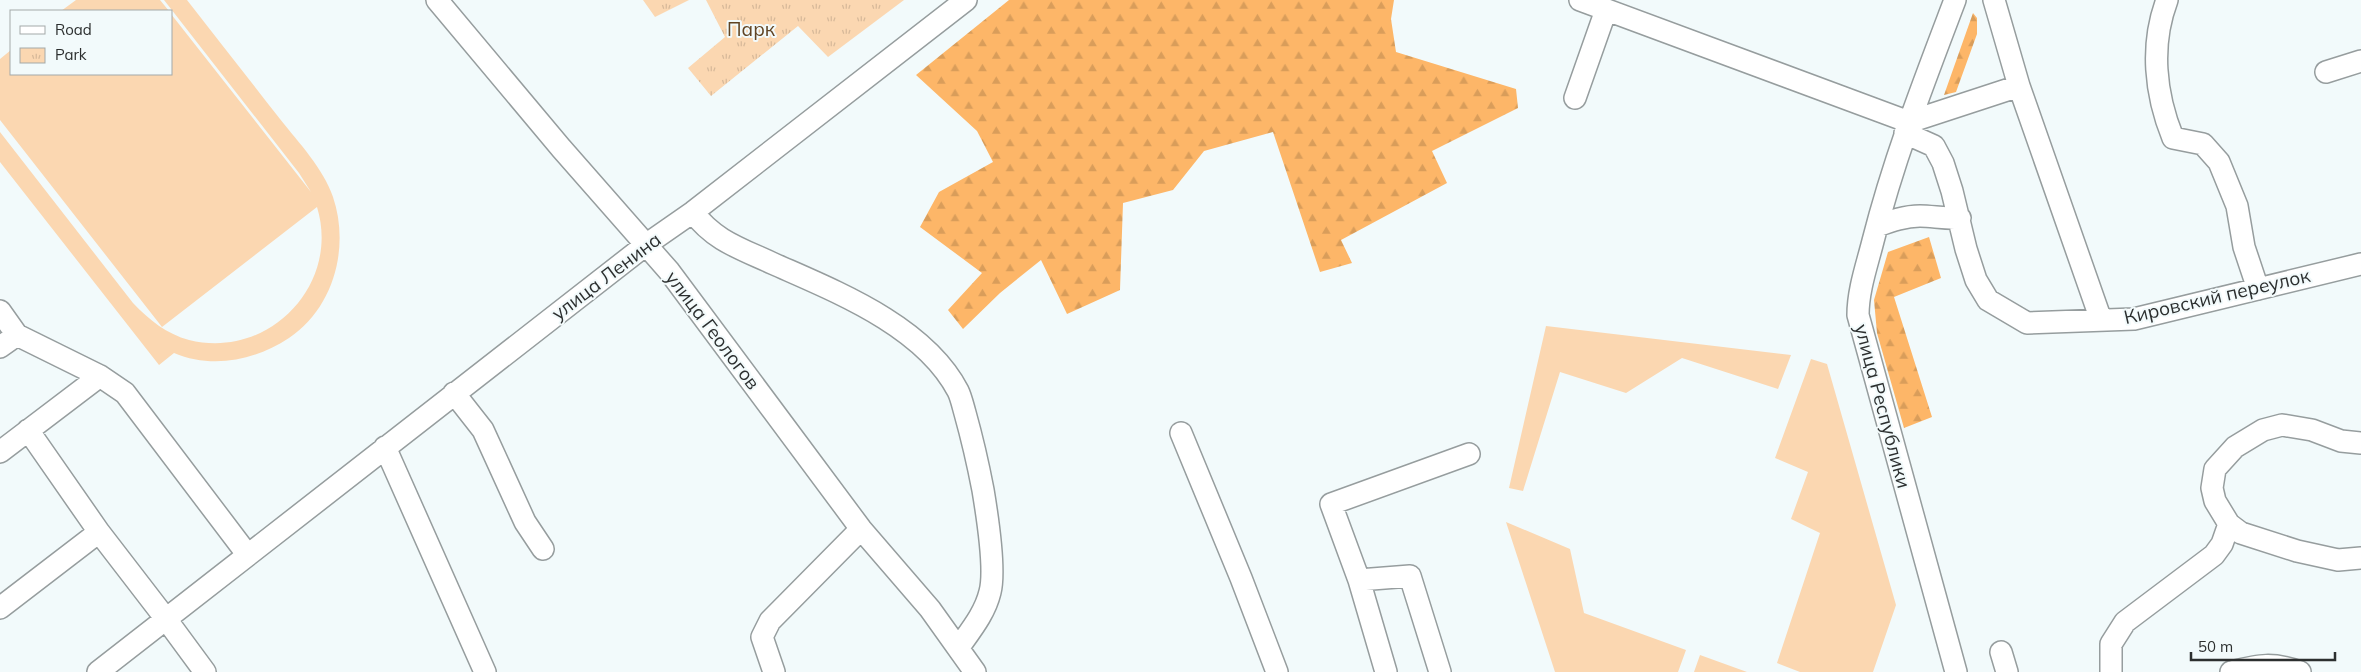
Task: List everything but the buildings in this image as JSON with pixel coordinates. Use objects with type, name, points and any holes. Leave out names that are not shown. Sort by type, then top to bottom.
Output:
[{"type":"street","name":"улица Геологов","points":[[437,0],[561,148],[647,244],[861,529],[930,609],[959,647],[975,672]]},
{"type":"street","name":"улица Ленина","points":[[98,672],[454,393],[647,244],[693,212],[966,0]]},
{"type":"street","name":"улица Республики","points":[[1955,0],[1907,127],[1877,226],[1858,299],[1858,315],[1956,672]]},
{"type":"street","points":[[1994,0],[2019,86],[2101,320]]},
{"type":"street","points":[[2167,0],[2159,22],[2157,48],[2158,81],[2166,122],[2173,138],[2203,144],[2219,162],[2237,206],[2244,247],[2258,288]]},
{"type":"street","points":[[1575,98],[1594,4]]},
{"type":"street","name":"Кировский переулок","points":[[1594,4],[1907,127],[1934,146],[1943,164],[1960,218],[1966,249],[1976,280],[1988,300],[2027,323],[2134,319],[2361,264]]},
{"type":"street","points":[[2326,72],[2361,61]]},
{"type":"street","points":[[1907,127],[2019,86]]},
{"type":"street","points":[[693,212],[704,227],[728,243],[875,313],[901,330],[931,354],[958,391],[973,443],[985,500],[992,570],[990,591],[980,618],[959,647]]},
{"type":"street","points":[[1877,226],[1903,218],[1921,216],[1941,220],[1960,218]]},
{"type":"street","points":[[0,312],[8,341],[100,376],[125,393],[247,554]]},
{"type":"street","points":[[0,452],[100,376]]},
{"type":"street","points":[[454,393],[483,430],[524,522],[543,549]]},
{"type":"street","points":[[2361,443],[2341,442],[2312,430],[2282,425],[2263,430],[2235,447],[2215,469],[2212,488],[2215,502],[2229,524],[2241,533],[2297,551],[2338,560],[2361,558]]},
{"type":"street","points":[[28,430],[99,532],[205,672]]},
{"type":"street","points":[[1181,433],[1241,578],[1277,672]]},
{"type":"street","points":[[385,447],[485,672]]},
{"type":"street","points":[[1386,672],[1359,580],[1331,504],[1469,454]]},
{"type":"street","points":[[2111,672],[2111,644],[2125,622],[2214,555],[2222,544],[2229,524]]},
{"type":"street","points":[[774,672],[762,637],[770,621],[861,529]]},
{"type":"street","points":[[0,608],[99,532]]},
{"type":"street","points":[[1359,580],[1410,576],[1440,672]]},
{"type":"street","points":[[2231,672],[2259,666],[2280,665],[2300,672]]},
{"type":"green space","points":[[76,0],[160,0],[168,10],[62,10]]},
{"type":"green space","points":[[164,0],[187,0],[317,166],[329,186],[338,216],[340,236],[334,275],[327,293],[317,310],[305,325],[276,346],[233,360],[203,361],[174,353],[159,365],[0,162],[0,132],[133,303],[152,321],[173,334],[189,340],[218,343],[246,339],[271,327],[292,310],[308,289],[318,264],[322,236],[317,207],[162,327],[0,120],[0,59],[10,51],[10,75],[172,75],[172,15],[311,192],[299,173]]},
{"type":"green space","name":"Парк","points":[[643,0],[689,0],[655,17]]},
{"type":"green space","name":"Парк","points":[[706,0],[904,0],[828,57],[798,26],[711,96],[688,68],[725,37]]},
{"type":"green space","points":[[1009,0],[1394,0],[1391,19],[1396,52],[1516,89],[1518,108],[1432,151],[1447,183],[1341,240],[1352,263],[1320,272],[1273,132],[1204,151],[1173,190],[1123,203],[1120,290],[1067,314],[1041,260],[1000,293],[963,329],[948,310],[982,273],[920,227],[939,192],[993,162],[977,131],[916,75]]},
{"type":"green space","points":[[1973,13],[1977,18],[1977,34],[1956,92],[1944,95]]},
{"type":"green space","points":[[1929,237],[1941,278],[1894,297],[1932,417],[1904,428],[1877,333],[1874,300],[1888,252]]},
{"type":"green space","points":[[1546,326],[1791,355],[1778,389],[1682,358],[1626,393],[1560,372],[1523,491],[1509,488]]},
{"type":"green space","points":[[1811,359],[1827,364],[1896,605],[1873,672],[1800,672],[1777,663],[1820,533],[1791,519],[1808,472],[1775,458]]},
{"type":"green space","points":[[1506,522],[1570,549],[1584,613],[1686,650],[1678,672],[1555,672]]},
{"type":"green space","points":[[1700,655],[1747,672],[1694,672]]}]
